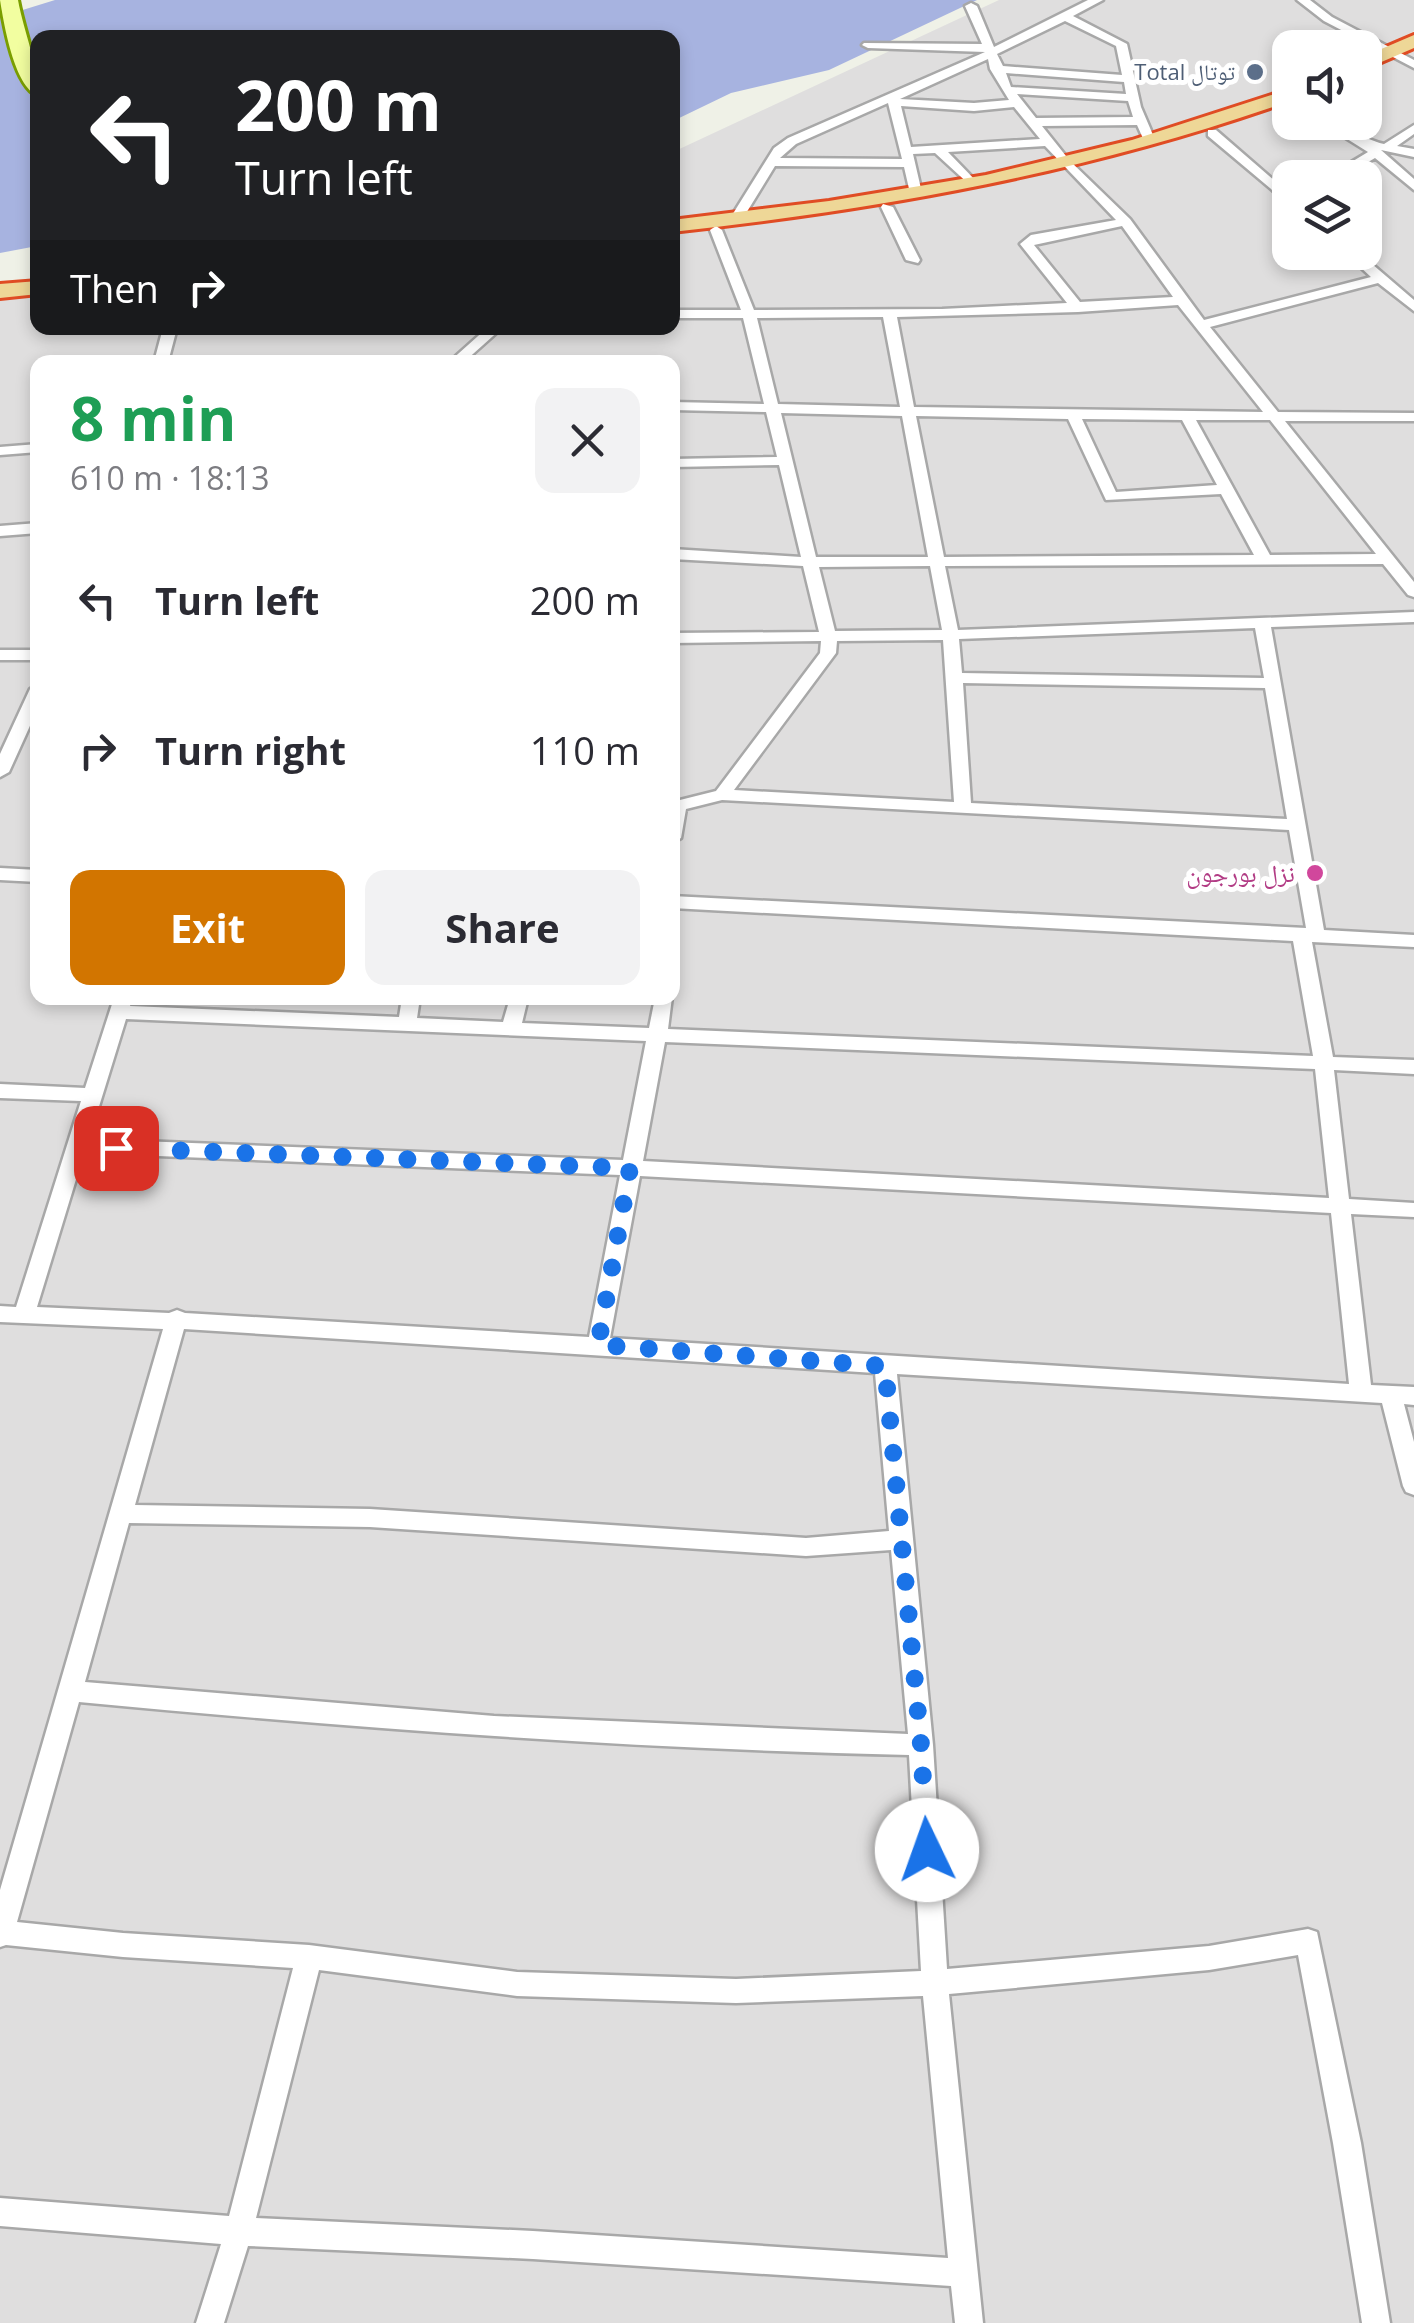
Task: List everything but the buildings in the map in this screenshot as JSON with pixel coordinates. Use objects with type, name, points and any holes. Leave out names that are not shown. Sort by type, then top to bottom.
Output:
[{"type":"highway","points":[[1404,57],[1414,41]]},
{"type":"highway","points":[[680,233],[1069,168],[1272,102]]},
{"type":"highway","points":[[680,226],[725,225],[887,207],[1069,168],[1212,132],[1272,112]]},
{"type":"highway","points":[[0,291],[30,288]]},
{"type":"highway","points":[[0,299],[30,296]]},
{"type":"main road","points":[[9,0],[16,44],[30,73]]},
{"type":"main road","points":[[23,0],[30,41]]},
{"type":"street","points":[[722,796],[828,653],[828,636],[774,407],[725,225],[792,141],[893,99],[1097,0]]},
{"type":"street","points":[[1303,0],[1404,57]]},
{"type":"street","points":[[970,6],[1007,90],[1069,168],[1125,222],[1182,300],[1414,592]]},
{"type":"street","points":[[1064,16],[1121,44],[1132,98],[1150,142]]},
{"type":"street","points":[[1020,38],[1040,49]]},
{"type":"street","points":[[868,45],[990,50]]},
{"type":"street","points":[[996,69],[1128,79]]},
{"type":"street","points":[[1007,90],[1132,98]]},
{"type":"street","points":[[893,99],[964,107],[1017,103]]},
{"type":"street","points":[[893,99],[916,194]]},
{"type":"street","points":[[1032,122],[1140,121]]},
{"type":"street","points":[[1357,160],[1414,129]]},
{"type":"street","points":[[1212,132],[1272,184]]},
{"type":"street","points":[[1360,140],[1375,148],[1414,186]]},
{"type":"street","points":[[772,162],[906,157],[938,150],[1047,142]]},
{"type":"street","points":[[1375,148],[1414,153]]},
{"type":"street","points":[[938,150],[972,183]]},
{"type":"street","points":[[887,207],[913,260]]},
{"type":"street","points":[[1078,308],[1026,244],[1036,238],[1125,222]]},
{"type":"street","points":[[1371,270],[1414,307]]},
{"type":"street","points":[[1202,325],[1380,278]]},
{"type":"street","points":[[680,314],[1078,308],[1182,300]]},
{"type":"street","points":[[888,312],[952,635],[963,808]]},
{"type":"street","points":[[464,355],[487,335]]},
{"type":"street","points":[[680,406],[1073,415],[1414,416]]},
{"type":"street","points":[[1073,415],[1112,497],[1228,489]]},
{"type":"street","points":[[1186,415],[1264,559]]},
{"type":"street","points":[[0,451],[30,449]]},
{"type":"street","points":[[680,463],[785,462]]},
{"type":"street","points":[[0,531],[30,529]]},
{"type":"street","points":[[680,554],[809,562],[1388,560]]},
{"type":"street","points":[[680,638],[952,635],[1414,617]]},
{"type":"street","points":[[1262,622],[1298,825],[1361,1394]]},
{"type":"street","points":[[0,655],[30,655]]},
{"type":"street","points":[[954,678],[1274,683]]},
{"type":"street","points":[[0,772],[30,706]]},
{"type":"street","points":[[680,804],[722,796],[1298,825]]},
{"type":"street","points":[[0,874],[30,876]]},
{"type":"street","points":[[680,902],[1414,941]]},
{"type":"street","points":[[24,1314],[120,1005],[277,1018],[1414,1068]]},
{"type":"street","points":[[277,1018],[282,1005]]},
{"type":"street","points":[[407,1024],[410,1005]]},
{"type":"street","points":[[511,1029],[517,1005]]},
{"type":"street","points":[[598,1345],[662,1005]]},
{"type":"street","points":[[0,1091],[92,1095]]},
{"type":"street","points":[[76,1146],[630,1168],[1414,1210]]},
{"type":"street","points":[[0,1314],[177,1318],[1403,1396],[1414,1486]]},
{"type":"street","points":[[177,1318],[0,1933],[309,1957],[518,1984],[736,1992],[935,1983],[1208,1958],[1308,1941],[1376,2323]]},
{"type":"street","points":[[885,1366],[921,1745],[935,1983],[969,2323]]},
{"type":"street","points":[[120,1514],[370,1518],[806,1547],[902,1540]]},
{"type":"street","points":[[69,1691],[300,1713],[612,1734],[921,1745]]},
{"type":"street","points":[[210,2323],[309,1957]]},
{"type":"street","points":[[0,2212],[965,2274]]},
{"type":"shaded area","points":[[999,0],[1414,0],[1414,31],[1389,44],[1414,52],[1414,2323],[0,2323],[0,282],[30,280],[30,335],[680,335],[680,149]]},
{"type":"water","points":[[55,0],[977,0],[829,70],[731,93],[680,118],[680,30],[30,30],[30,247],[0,253],[0,17]]},
{"type":"place","name":"Total توتال","points":[[1255,72]]},
{"type":"place","name":"نزل بورجون","points":[[1315,873]]},
{"type":"route","points":[[116,1148],[630,1168],[598,1345],[885,1366],[921,1745],[927,1850]]}]
